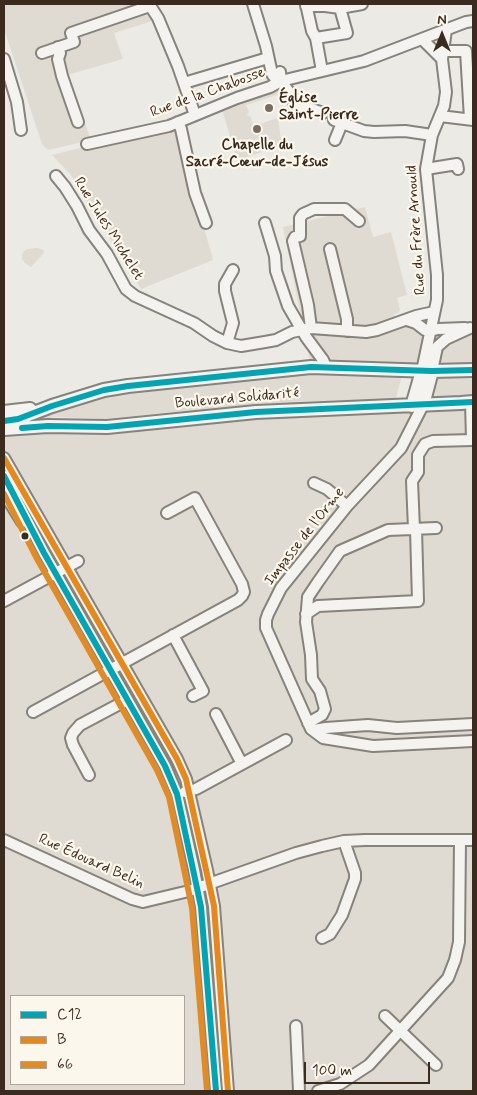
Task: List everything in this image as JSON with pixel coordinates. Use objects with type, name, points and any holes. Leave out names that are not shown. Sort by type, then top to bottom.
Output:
[{"type":"main road","name":"Boulevard Solidarité","points":[[4,422],[104,390],[128,386],[247,373],[326,368],[427,371],[473,370]]},
{"type":"main road","points":[[418,405],[427,371]]},
{"type":"main road","name":"Boulevard Solidarité","points":[[4,429],[48,426],[107,427],[256,412],[472,402]]},
{"type":"main road","name":"Boulevard Solidarité","points":[[4,412],[52,406]]},
{"type":"street","points":[[253,4],[269,61],[292,96],[296,110],[309,108],[323,113]]},
{"type":"street","points":[[317,72],[316,38],[312,31],[306,5],[337,6],[362,4]]},
{"type":"street","points":[[42,53],[74,42],[71,33],[150,5],[158,18],[195,115]]},
{"type":"street","points":[[316,38],[346,33],[337,6]]},
{"type":"street","points":[[280,76],[317,72],[364,61],[473,21]]},
{"type":"street","name":"Rue du Frère Arnould","points":[[427,371],[430,331],[437,300],[437,275],[426,169],[432,135],[444,106],[446,92],[443,55],[446,30]]},
{"type":"street","points":[[335,140],[338,121],[354,128],[374,132],[405,131],[425,127],[438,118],[472,119],[466,51],[443,55],[422,39]]},
{"type":"street","points":[[58,47],[60,53],[58,60],[62,76],[78,122]]},
{"type":"street","points":[[4,59],[17,102],[21,130]]},
{"type":"street","points":[[184,83],[269,61]]},
{"type":"street","name":"Rue de la Chabosse","points":[[87,144],[169,126],[237,98],[270,87],[280,76]]},
{"type":"street","points":[[178,122],[195,193],[206,223]]},
{"type":"street","points":[[405,131],[432,135]]},
{"type":"street","points":[[426,169],[457,164],[458,169]]},
{"type":"street","name":"Rue Jules Michelet","points":[[56,176],[73,199],[89,230],[107,254],[126,289],[135,296],[194,323],[212,336],[227,343],[241,346],[265,342],[306,329],[366,332],[434,312]]},
{"type":"street","points":[[326,368],[323,360],[306,337],[308,305],[293,241],[295,237],[300,236],[300,218],[306,212],[314,209],[345,209],[359,221]]},
{"type":"street","points":[[265,223],[275,256],[276,272],[288,306],[306,329]]},
{"type":"street","points":[[330,250],[347,319],[346,331]]},
{"type":"street","points":[[227,343],[233,323],[225,291],[226,284],[233,270]]},
{"type":"street","points":[[407,320],[430,331],[445,328],[471,327]]},
{"type":"street","points":[[427,371],[437,346],[446,339],[471,327]]},
{"type":"street","points":[[306,614],[318,606],[418,601],[412,481],[418,472],[418,455],[425,444],[433,441],[473,440],[472,402]]},
{"type":"street","name":"Impasse de l'Orme","points":[[311,727],[268,635],[266,620],[281,588],[347,506],[400,448],[410,430],[409,414],[418,405]]},
{"type":"street","points":[[4,458],[177,759],[190,791],[214,906],[228,1091]]},
{"type":"street","points":[[4,476],[44,553]]},
{"type":"street","points":[[314,483],[327,489],[347,506]]},
{"type":"street","points":[[4,493],[56,573],[165,766],[177,794],[201,907],[216,1091]]},
{"type":"street","points":[[33,712],[238,600],[242,596],[244,592],[242,584],[195,498],[167,513]]},
{"type":"street","points":[[311,727],[324,709],[320,691],[312,679],[306,614],[308,597],[340,551],[388,530],[436,528]]},
{"type":"street","points":[[4,602],[78,561]]},
{"type":"street","points":[[171,636],[203,691],[193,696]]},
{"type":"street","points":[[89,775],[73,745],[71,738],[73,732],[80,725],[127,700]]},
{"type":"street","points":[[216,714],[242,764]]},
{"type":"street","points":[[311,727],[326,728],[368,725],[397,728],[473,724]]},
{"type":"street","points":[[311,727],[323,738],[373,746],[473,741]]},
{"type":"street","points":[[177,794],[190,791],[286,740]]},
{"type":"street","name":"Rue Édouard Belin","points":[[4,840],[132,899],[143,902],[198,888],[303,851],[344,842],[365,840],[473,840]]},
{"type":"street","points":[[318,1091],[340,1084],[361,1072],[401,1032],[444,984],[451,972],[456,960],[459,942],[460,840]]},
{"type":"street","points":[[322,938],[330,934],[342,915],[355,879],[344,842]]},
{"type":"street","points":[[385,1016],[436,1065]]},
{"type":"street","points":[[296,1026],[300,1091]]},
{"type":"shaded area","points":[[4,4],[141,4],[152,21],[114,33],[123,59],[67,75],[91,140],[48,150],[42,144],[4,29]]},
{"type":"shaded area","points":[[281,88],[283,93],[246,105],[249,112],[247,115],[251,117],[255,134],[261,132],[259,124],[278,118],[282,146],[237,160],[222,109]]},
{"type":"shaded area","points":[[183,122],[185,158],[213,260],[141,289],[70,174],[52,155]]},
{"type":"shaded area","points":[[365,207],[373,237],[391,232],[407,295],[397,298],[400,310],[394,314],[397,323],[407,320],[425,330],[473,327],[473,1091],[4,1091],[4,431],[426,405],[427,371],[311,367],[283,227]]},
{"type":"shaded area","points":[[37,248],[44,250],[44,253],[31,267],[22,259],[22,255],[27,249]]},
{"type":"shaded area","points":[[328,374],[402,375],[395,402],[171,412],[105,419],[53,417],[39,422],[19,421],[128,391],[236,379]]},
{"type":"transit line","name":"C12","points":[[4,421],[18,419],[104,390],[128,386],[311,367],[432,371],[473,370]]},
{"type":"transit line","name":"C12","points":[[22,428],[48,426],[107,427],[256,412],[473,402]]},
{"type":"transit line","name":"B","points":[[4,458],[177,759],[186,779],[214,906],[228,1091]]},
{"type":"transit line","name":"C12","points":[[4,476],[44,553],[165,766],[177,794],[201,907],[216,1091]]},
{"type":"transit line","name":"66","points":[[4,494],[36,557],[157,770],[169,797],[192,908],[207,1091]]},
{"type":"place","name":"Église Saint-Pierre","points":[[269,108]]},
{"type":"place","name":"Chapelle du Sacré-Cœur-de-Jésus","points":[[257,129]]}]
